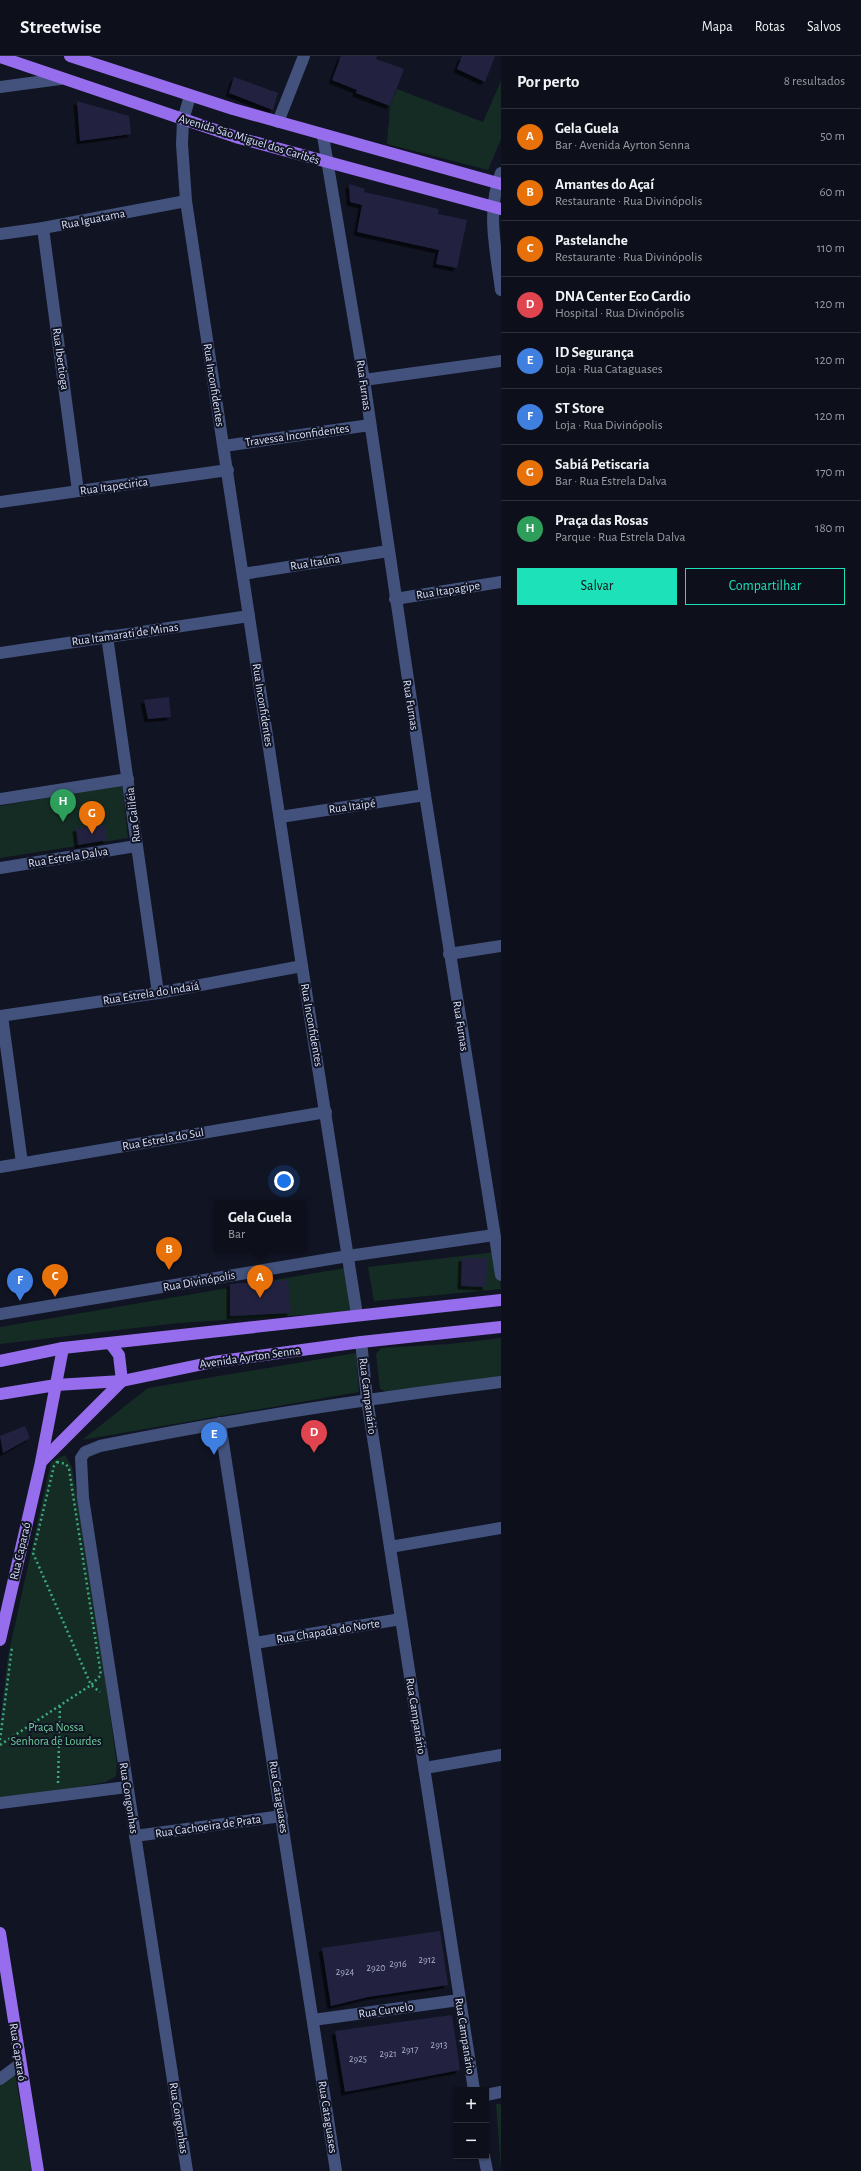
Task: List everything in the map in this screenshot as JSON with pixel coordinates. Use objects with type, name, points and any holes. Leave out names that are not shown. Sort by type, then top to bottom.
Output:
[{"type":"main road","name":"Avenida São Miguel dos Caribés","points":[[70,56],[190,96],[323,136],[500,180]]},
{"type":"main road","name":"Avenida São Miguel dos Caribés","points":[[0,57],[60,79],[239,138],[497,208]]},
{"type":"main road","points":[[0,1361],[63,1348],[501,1300]]},
{"type":"main road","name":"Avenida Ayrton Senna","points":[[0,1394],[56,1385],[122,1381],[213,1362],[361,1342],[501,1327]]},
{"type":"main road","points":[[41,1462],[122,1381],[119,1355],[110,1343]]},
{"type":"main road","name":"Rua Caparaó","points":[[0,1640],[41,1462],[63,1348]]},
{"type":"main road","name":"Rua Caparaó","points":[[0,1933],[38,2171]]},
{"type":"street","points":[[278,122],[304,56]]},
{"type":"street","points":[[0,87],[60,79]]},
{"type":"street","name":"Rua Inconfidentes","points":[[190,96],[182,120],[186,201],[302,966],[357,1315]]},
{"type":"street","name":"Rua Furnas","points":[[323,136],[364,380],[425,795],[501,1275]]},
{"type":"street","points":[[500,180],[494,241],[501,290]]},
{"type":"street","name":"Rua Iguatama","points":[[0,234],[43,228],[186,201]]},
{"type":"street","name":"Rua Ibertioga","points":[[43,228],[78,491]]},
{"type":"street","points":[[364,380],[501,361]]},
{"type":"street","name":"Travessa Inconfidentes","points":[[224,446],[370,425]]},
{"type":"street","name":"Rua Itapecirica","points":[[0,502],[228,470]]},
{"type":"street","name":"Rua Itaúna","points":[[243,574],[388,551]]},
{"type":"street","name":"Rua Itapagipe","points":[[395,599],[501,582]]},
{"type":"street","name":"Rua Itamarati de Minas","points":[[0,653],[249,616]]},
{"type":"street","name":"Rua Galiléia","points":[[107,636],[158,993]]},
{"type":"street","points":[[0,799],[128,779]]},
{"type":"street","name":"Rua Itaipé","points":[[280,817],[425,795]]},
{"type":"street","name":"Rua Estrela Dalva","points":[[0,868],[136,846]]},
{"type":"street","points":[[450,954],[501,946]]},
{"type":"street","name":"Rua Estrela do Indaiá","points":[[1,1016],[158,993],[302,966]]},
{"type":"street","points":[[1,1016],[22,1163]]},
{"type":"street","name":"Rua Estrela do Sul","points":[[0,1167],[326,1112]]},
{"type":"street","name":"Rua Divinópolis","points":[[0,1314],[348,1256],[494,1235]]},
{"type":"street","name":"Rua Campanário","points":[[361,1342],[367,1399],[474,2087]]},
{"type":"street","points":[[220,1423],[367,1399],[501,1382]]},
{"type":"street","name":"Rua Congonhas","points":[[187,2171],[127,1787],[80,1468],[81,1458],[85,1452],[111,1444],[220,1423]]},
{"type":"street","name":"Rua Cataguases","points":[[220,1423],[256,1643],[336,2171]]},
{"type":"street","points":[[390,1547],[501,1528]]},
{"type":"street","name":"Rua Chapada do Norte","points":[[256,1643],[401,1620]]},
{"type":"street","points":[[425,1768],[501,1755]]},
{"type":"street","points":[[0,1803],[127,1787]]},
{"type":"street","name":"Rua Cachoeira de Prata","points":[[135,1836],[282,1816]]},
{"type":"street","name":"Rua Curvelo","points":[[313,2020],[459,2000]]},
{"type":"street","points":[[0,2079],[20,2064]]},
{"type":"street","points":[[489,2094],[501,2092]]},
{"type":"street","points":[[485,2159],[487,2171]]},
{"type":"path","points":[[0,1745],[91,1686],[101,1675],[66,1464],[57,1462],[54,1466],[32,1560]]},
{"type":"path","points":[[33,1553],[91,1686],[102,1694]]},
{"type":"path","points":[[0,1740],[13,1641]]},
{"type":"path","points":[[58,1787],[60,1705]]},
{"type":"green space","points":[[501,81],[501,139],[488,170],[387,144],[390,106],[397,89],[483,122]]},
{"type":"green space","points":[[122,785],[128,838],[0,858],[0,806]]},
{"type":"green space","points":[[496,1252],[501,1289],[374,1301],[368,1267]]},
{"type":"green space","points":[[345,1268],[350,1312],[178,1323],[0,1344],[0,1327]]},
{"type":"green space","points":[[501,1338],[501,1378],[385,1391],[380,1389],[376,1354],[381,1348],[449,1344]]},
{"type":"green space","points":[[356,1353],[359,1392],[82,1440],[148,1388]]},
{"type":"green space","name":"Praça Nossa Senhora de Lourdes","points":[[65,1455],[72,1467],[91,1578],[117,1765],[116,1776],[106,1782],[0,1801],[0,1722],[8,1656],[51,1462]]},
{"type":"green space","points":[[14,2068],[32,2171],[0,2171],[0,2080]]},
{"type":"green space","points":[[496,2104],[501,2104],[501,2169]]},
{"type":"building","points":[[341,56],[377,56],[376,59],[404,69],[390,106],[356,93],[357,90],[332,80]]},
{"type":"building","points":[[462,56],[495,56],[485,82],[457,69]]},
{"type":"building","points":[[234,77],[278,93],[273,110],[229,93]]},
{"type":"building","points":[[77,101],[129,116],[131,134],[80,141]]},
{"type":"building","points":[[349,184],[365,189],[364,192],[439,209],[438,214],[467,220],[457,268],[436,264],[439,250],[357,232],[362,205],[350,202]]},
{"type":"building","points":[[169,697],[171,717],[148,719],[144,700]]},
{"type":"building","points":[[105,825],[107,840],[78,845],[76,828]]},
{"type":"building","points":[[462,1258],[487,1258],[486,1287],[461,1286]]},
{"type":"building","points":[[288,1280],[291,1313],[230,1316],[230,1284]]},
{"type":"building","points":[[25,1426],[30,1438],[3,1453],[0,1436]]},
{"type":"building","points":[[440,1931],[448,1985],[368,1997],[331,2006],[322,1948]]},
{"type":"building","points":[[452,2015],[460,2070],[345,2092],[335,2031]]},
{"type":"place","name":"Praça das Rosas","points":[[63,822]]},
{"type":"place","name":"Sabiá Petiscaria","points":[[92,834]]},
{"type":"place","name":"Amantes do Açaí","points":[[169,1270]]},
{"type":"place","name":"Pastelanche","points":[[55,1297]]},
{"type":"place","name":"Gela Guela","points":[[260,1298]]},
{"type":"place","name":"ST Store","points":[[20,1301]]},
{"type":"place","name":"DNA Center Eco Cardio","points":[[314,1453]]},
{"type":"place","name":"ID Segurança","points":[[214,1455]]}]
